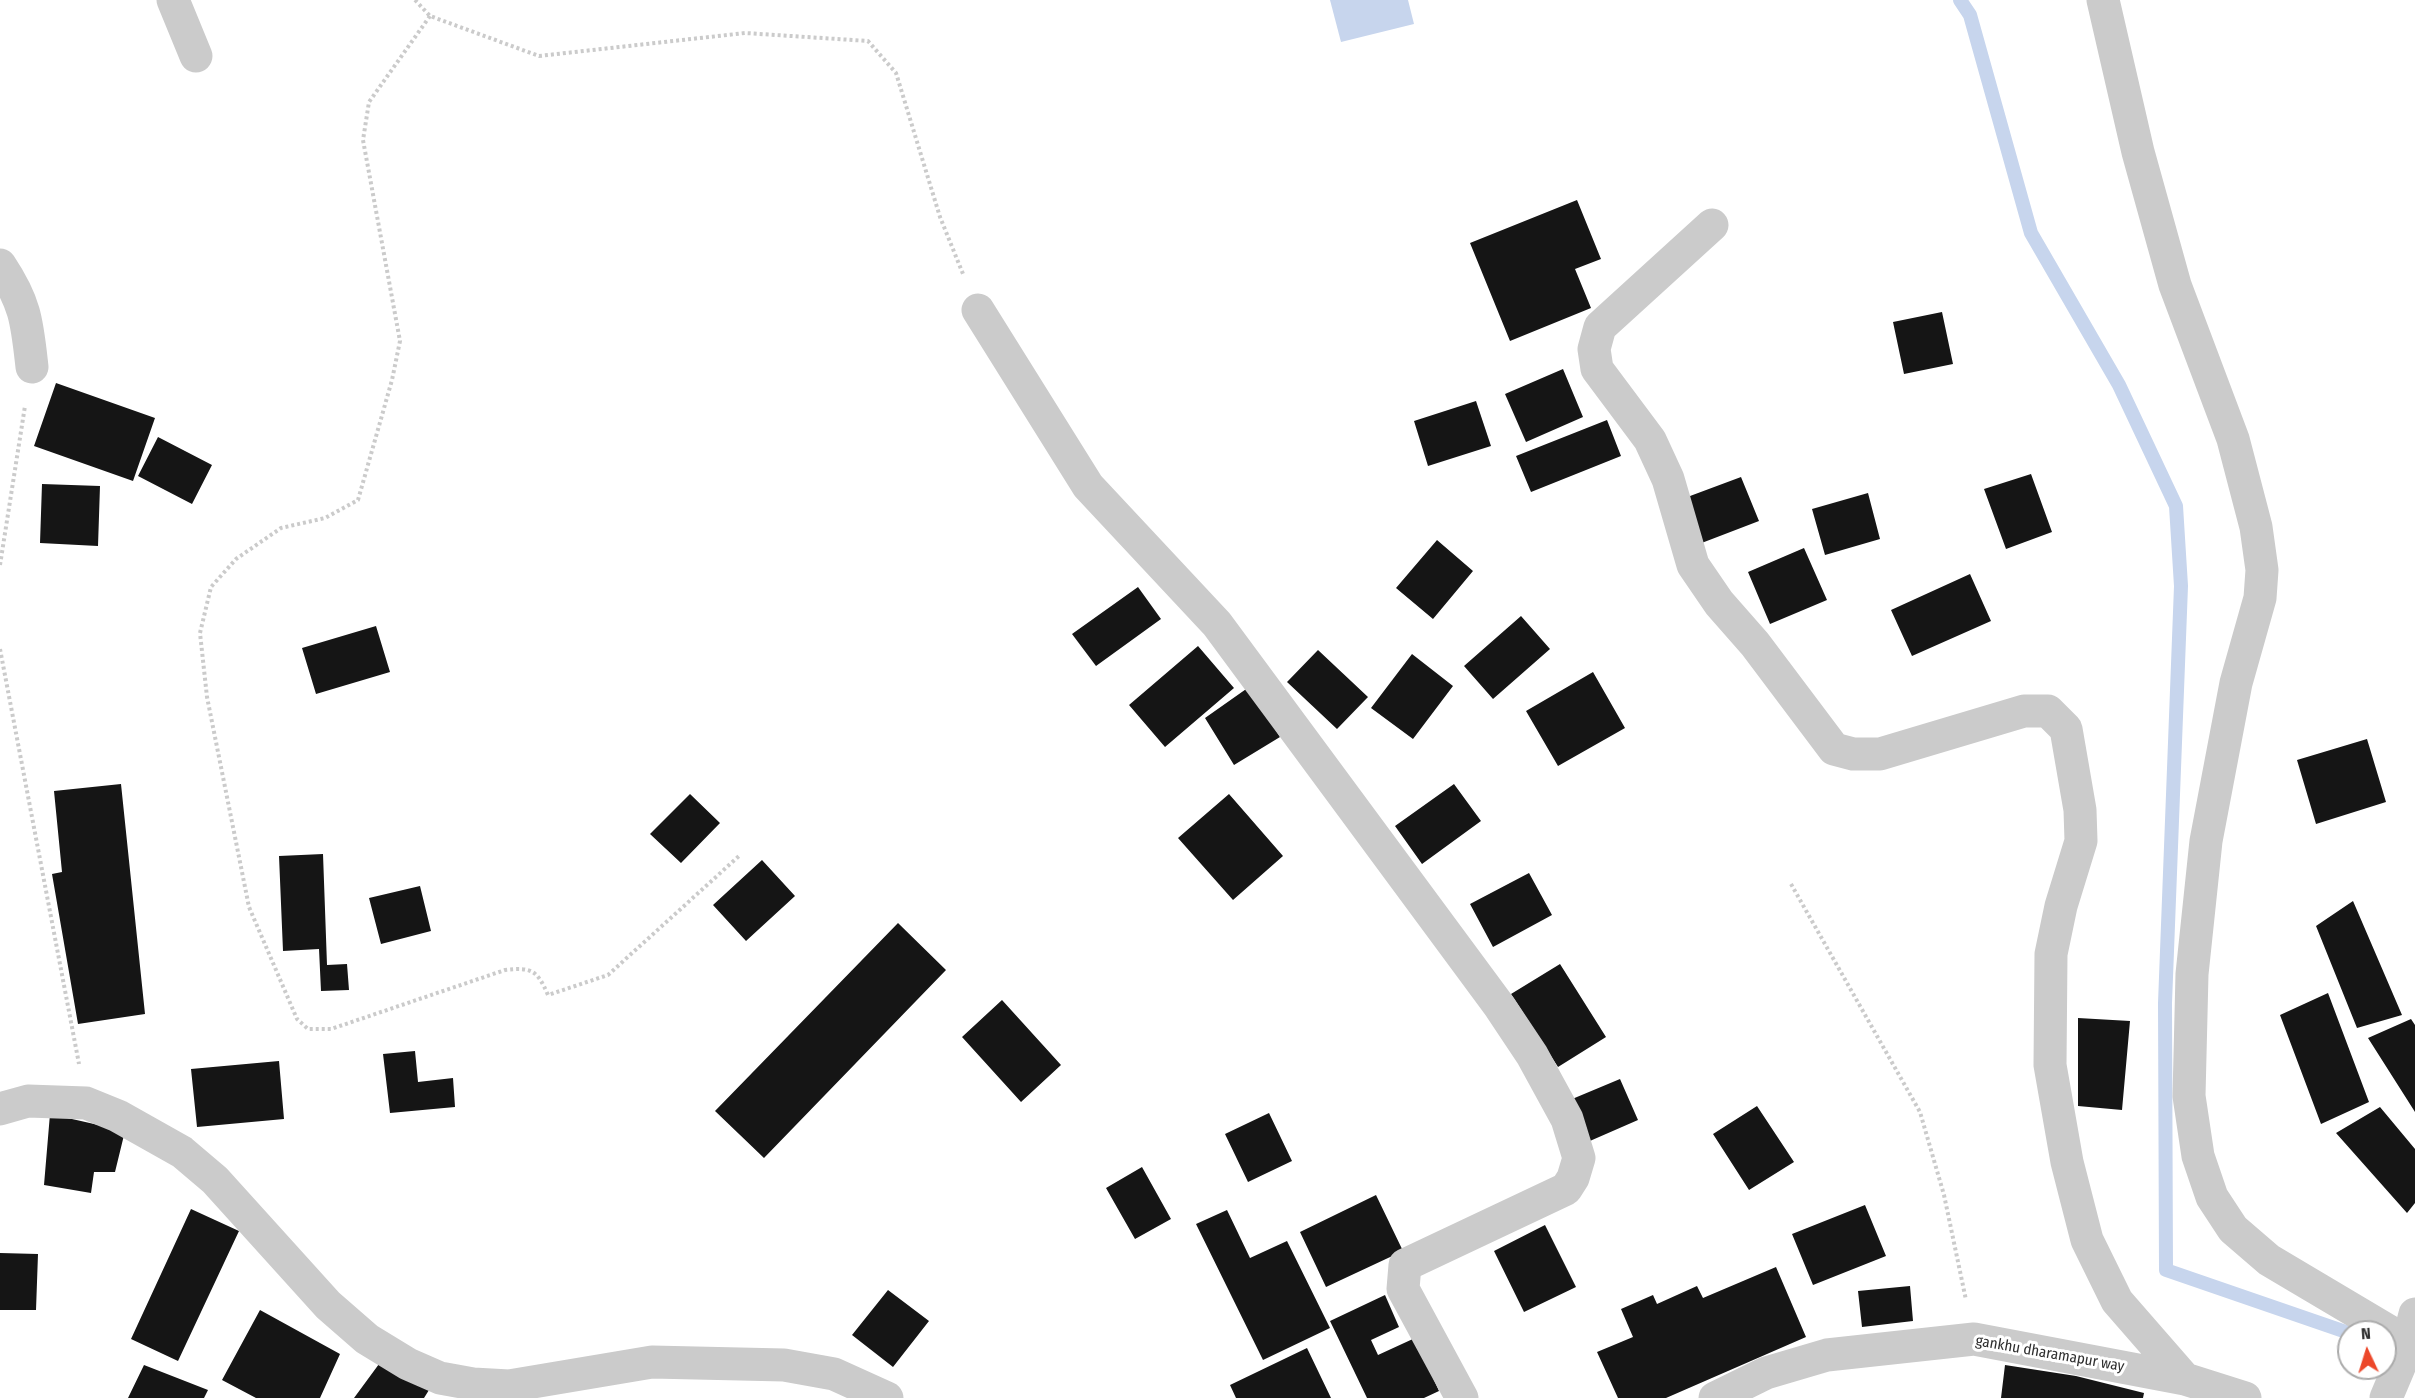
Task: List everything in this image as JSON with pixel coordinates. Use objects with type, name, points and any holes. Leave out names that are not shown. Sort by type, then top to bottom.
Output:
[{"type":"street","points":[[173,0],[196,56]]},
{"type":"street","points":[[2103,0],[2138,152],[2175,285],[2233,439],[2256,526],[2262,570],[2260,598],[2235,683],[2206,841],[2192,985],[2189,1096],[2198,1156],[2212,1197],[2233,1230],[2269,1260],[2411,1342],[2386,1398]]},
{"type":"street","points":[[1712,225],[1600,327],[1594,350],[1597,369],[1650,440],[1668,479],[1693,565],[1719,603],[1755,644],[1834,749],[1853,754],[1880,754],[2024,711],[2048,711],[2066,729],[2080,810],[2080,841],[2061,906],[2051,954],[2050,1065],[2067,1162],[2087,1240],[2117,1301],[2185,1378]]},
{"type":"street","points":[[0,265],[16,290],[26,318],[32,367]]},
{"type":"street","points":[[978,310],[1088,486],[1217,624],[1500,1007],[1532,1055],[1567,1119],[1579,1158],[1573,1178],[1566,1189],[1405,1265],[1403,1289],[1462,1398]]},
{"type":"street","points":[[0,1109],[28,1101],[86,1103],[118,1116],[182,1152],[215,1180],[328,1305],[367,1338],[408,1364],[440,1378],[473,1384],[509,1386],[652,1362],[784,1365],[834,1374],[887,1398]]},
{"type":"street","name":"gankhu dharamapur way","points":[[1715,1398],[1766,1373],[1827,1355],[1974,1339],[2185,1378],[2245,1398]]},
{"type":"path","points":[[416,0],[430,16],[539,56],[745,33],[868,41],[896,73],[940,217],[978,310]]},
{"type":"path","points":[[430,16],[369,102],[363,140],[400,341],[392,380],[358,500],[325,518],[281,528],[236,559],[211,587],[200,633],[207,697],[249,907],[297,1019],[308,1029],[331,1029],[505,970],[525,968],[540,976],[548,995],[608,975],[739,856]]},
{"type":"path","points":[[0,565],[32,367]]},
{"type":"path","points":[[0,649],[86,1103]]},
{"type":"path","points":[[1791,884],[1920,1112],[1944,1195],[1974,1339]]},
{"type":"water","points":[[1330,0],[1408,0],[1414,24],[1341,42]]},
{"type":"building","points":[[1577,200],[1601,259],[1575,269],[1591,308],[1510,341],[1470,243]]},
{"type":"building","points":[[1942,312],[1953,364],[1904,374],[1893,322]]},
{"type":"building","points":[[1563,369],[1583,417],[1526,442],[1505,394]]},
{"type":"building","points":[[56,383],[155,418],[133,481],[34,446]]},
{"type":"building","points":[[1476,401],[1491,446],[1428,466],[1414,421]]},
{"type":"building","points":[[1607,420],[1621,456],[1531,492],[1516,456]]},
{"type":"building","points":[[158,437],[212,465],[192,504],[138,476]]},
{"type":"building","points":[[2031,474],[2052,532],[2006,549],[1984,489]]},
{"type":"building","points":[[1741,477],[1759,521],[1699,544],[1682,499]]},
{"type":"building","points":[[42,484],[100,486],[98,546],[40,543]]},
{"type":"building","points":[[1868,493],[1880,539],[1825,555],[1812,509]]},
{"type":"building","points":[[1437,540],[1473,571],[1433,619],[1396,588]]},
{"type":"building","points":[[1804,548],[1827,600],[1770,624],[1748,572]]},
{"type":"building","points":[[1970,574],[1991,621],[1912,656],[1891,610]]},
{"type":"building","points":[[1138,587],[1161,619],[1096,666],[1072,634]]},
{"type":"building","points":[[1521,616],[1550,649],[1493,699],[1464,666]]},
{"type":"building","points":[[376,626],[390,672],[316,694],[302,648]]},
{"type":"building","points":[[1198,646],[1234,688],[1165,747],[1129,705]]},
{"type":"building","points":[[1318,650],[1368,697],[1337,729],[1287,682]]},
{"type":"building","points":[[1412,654],[1453,686],[1413,739],[1371,708]]},
{"type":"building","points":[[1593,672],[1625,728],[1558,766],[1526,711]]},
{"type":"building","points":[[1249,687],[1280,737],[1234,765],[1205,718]]},
{"type":"building","points":[[2367,739],[2386,802],[2316,824],[2297,760]]},
{"type":"building","points":[[121,784],[145,1014],[78,1024],[52,874],[62,872],[54,791]]},
{"type":"building","points":[[1454,784],[1481,821],[1422,864],[1395,826]]},
{"type":"building","points":[[690,794],[720,823],[681,863],[650,834]]},
{"type":"building","points":[[1229,794],[1283,856],[1233,900],[1178,838]]},
{"type":"building","points":[[323,854],[327,965],[347,964],[349,990],[321,991],[319,949],[283,951],[279,856]]},
{"type":"building","points":[[762,860],[795,896],[746,941],[713,905]]},
{"type":"building","points":[[1529,873],[1552,915],[1493,947],[1470,904]]},
{"type":"building","points":[[420,886],[431,931],[381,944],[369,898]]},
{"type":"building","points":[[2353,901],[2402,1015],[2357,1028],[2316,926]]},
{"type":"building","points":[[898,923],[946,970],[764,1158],[715,1111]]},
{"type":"building","points":[[1560,964],[1606,1037],[1558,1067],[1511,994]]},
{"type":"building","points":[[2328,993],[2369,1102],[2321,1124],[2280,1015]]},
{"type":"building","points":[[1002,1000],[1061,1065],[1021,1102],[962,1037]]},
{"type":"building","points":[[2078,1018],[2130,1021],[2122,1110],[2078,1106]]},
{"type":"building","points":[[2411,1019],[2415,1025],[2415,1112],[2368,1038]]},
{"type":"building","points":[[415,1051],[418,1082],[453,1078],[455,1107],[390,1113],[383,1054]]},
{"type":"building","points":[[279,1061],[284,1119],[197,1127],[191,1069]]},
{"type":"building","points":[[1620,1079],[1638,1120],[1583,1144],[1565,1102]]},
{"type":"building","points":[[1757,1106],[1794,1162],[1749,1190],[1713,1134]]},
{"type":"building","points":[[2380,1107],[2415,1149],[2415,1203],[2407,1213],[2336,1133]]},
{"type":"building","points":[[1269,1113],[1292,1161],[1248,1182],[1225,1134]]},
{"type":"building","points":[[50,1114],[125,1131],[115,1172],[94,1172],[91,1193],[44,1185]]},
{"type":"building","points":[[1142,1167],[1171,1219],[1135,1239],[1106,1188]]},
{"type":"building","points":[[1376,1195],[1403,1251],[1326,1287],[1300,1232]]},
{"type":"building","points":[[1865,1205],[1886,1256],[1813,1285],[1792,1234]]},
{"type":"building","points":[[191,1209],[239,1231],[178,1361],[131,1339]]},
{"type":"building","points":[[1227,1210],[1250,1258],[1287,1241],[1330,1328],[1263,1360],[1196,1224]]},
{"type":"building","points":[[1545,1225],[1576,1287],[1524,1312],[1494,1251]]},
{"type":"building","points":[[0,1253],[38,1254],[36,1310],[0,1310]]},
{"type":"building","points":[[1776,1267],[1806,1337],[1666,1398],[1618,1398],[1597,1352],[1633,1337],[1621,1309],[1653,1295],[1657,1304],[1697,1286],[1703,1298]]},
{"type":"building","points":[[1910,1286],[1913,1321],[1862,1327],[1858,1291]]},
{"type":"building","points":[[888,1290],[929,1321],[893,1367],[852,1335]]},
{"type":"building","points":[[1385,1295],[1399,1327],[1371,1340],[1378,1355],[1415,1338],[1439,1391],[1424,1398],[1367,1398],[1330,1321]]},
{"type":"building","points":[[260,1310],[340,1354],[320,1398],[256,1398],[222,1380]]},
{"type":"building","points":[[1307,1348],[1331,1398],[1236,1398],[1230,1385]]},
{"type":"building","points":[[379,1364],[429,1390],[424,1398],[354,1398]]},
{"type":"building","points":[[144,1365],[208,1390],[204,1398],[128,1398]]},
{"type":"building","points":[[2005,1365],[2076,1376],[2144,1393],[2143,1398],[2001,1398]]},
{"type":"waterway","points":[[1960,0],[1970,15],[2031,233],[2119,385],[2176,506],[2181,586],[2165,1003],[2166,1270],[2337,1329]]}]
